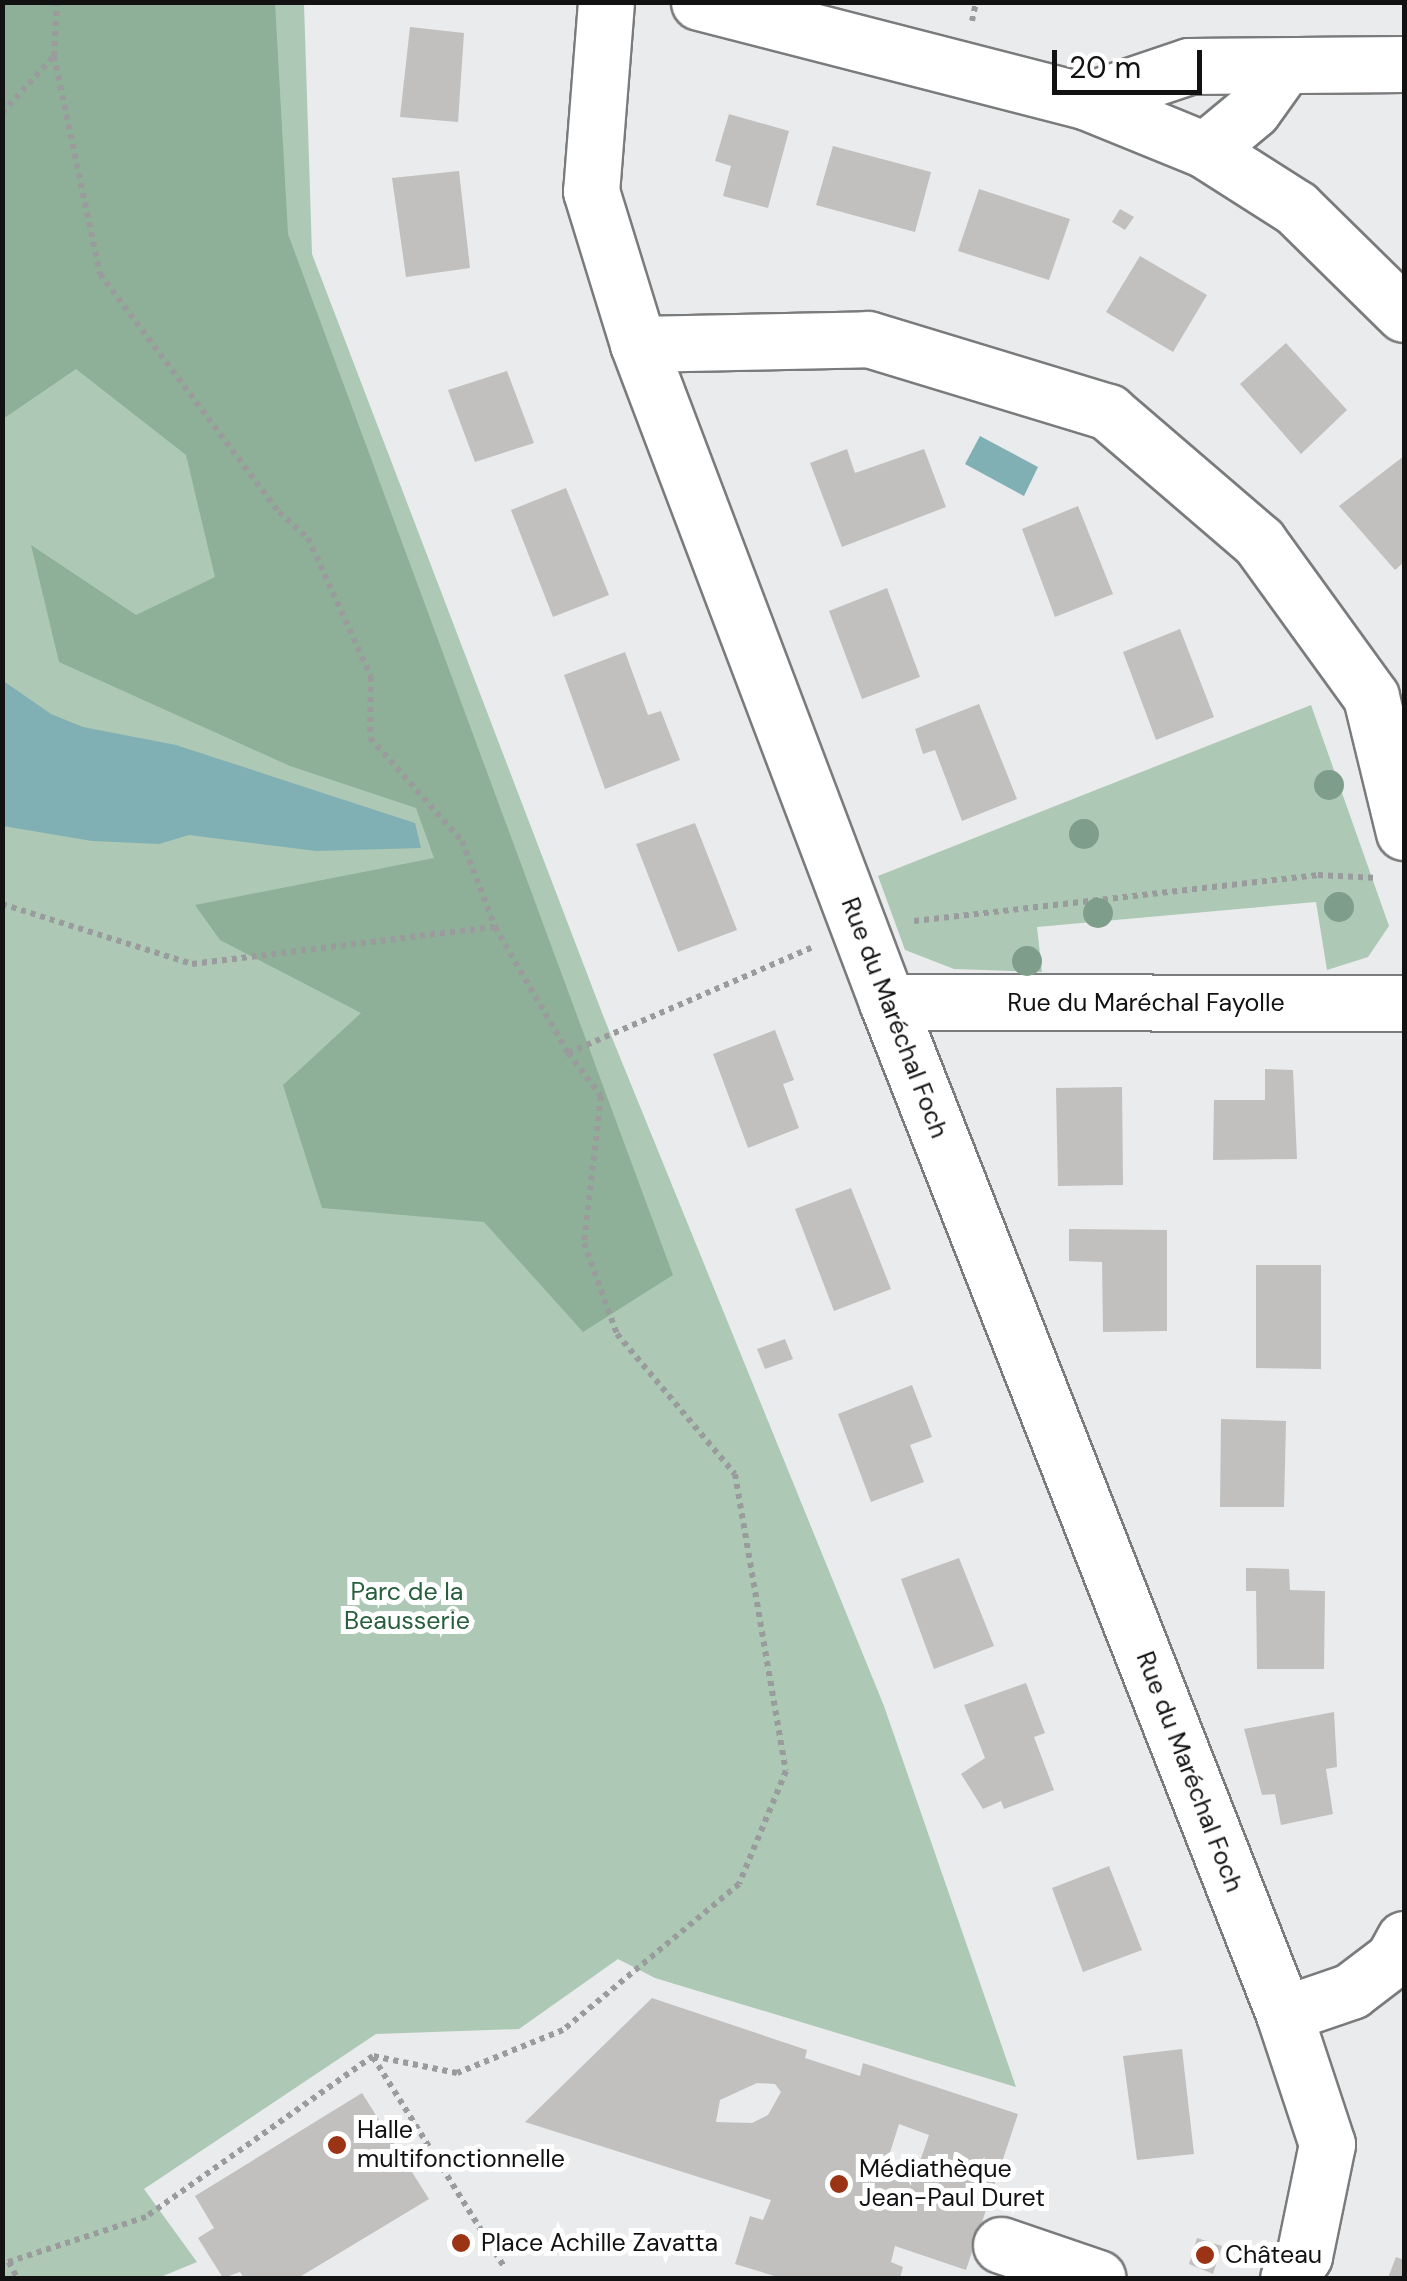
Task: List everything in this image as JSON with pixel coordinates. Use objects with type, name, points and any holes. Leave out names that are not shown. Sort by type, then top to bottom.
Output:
[{"type":"street","name":"Rue du Maréchal Foch","points":[[606,2],[591,191],[638,344],[858,928],[1284,2014],[1327,2144],[1304,2256],[1288,2278]]},
{"type":"street","points":[[699,2],[1085,101],[1205,150],[1296,208],[1404,314]]},
{"type":"street","points":[[1085,101],[1189,66],[1404,64]]},
{"type":"street","points":[[1205,150],[1252,110],[1283,68]]},
{"type":"street","points":[[638,344],[868,339],[1108,412],[1259,542],[1371,696],[1396,856]]},
{"type":"street","name":"Rue du Maréchal Fayolle","points":[[887,1002],[1404,1003]]},
{"type":"street","points":[[1284,2014],[1351,1991],[1393,1960],[1404,1939]]},
{"type":"street","points":[[1001,2245],[1098,2278]]},
{"type":"path","points":[[16,2278],[6,2263],[146,2217],[373,2056],[456,2073],[563,2030],[738,1884],[786,1771],[734,1474],[616,1334],[584,1243],[601,1096],[568,1053],[496,928],[462,841],[370,738],[371,676],[308,538],[280,512],[100,274],[54,56],[58,2]]},
{"type":"path","points":[[2,113],[54,56]]},
{"type":"path","points":[[568,1053],[858,928],[1318,875],[1396,856]]},
{"type":"path","points":[[2,904],[192,964],[496,928]]},
{"type":"path","points":[[373,2056],[506,2268]]},
{"type":"green space","points":[[3,2],[275,3],[288,234],[673,1275],[583,1332],[484,1222],[322,1208],[283,1085],[361,1013],[220,940],[195,905],[434,858],[416,808],[290,766],[59,662],[31,545],[136,615],[215,577],[186,455],[76,369],[3,419]]},
{"type":"green space","name":"Parc de la Beausserie","points":[[3,3],[304,3],[312,254],[604,1018],[884,1706],[1016,2087],[655,1978],[618,1959],[519,2029],[376,2034],[144,2189],[197,2262],[158,2278],[3,2278]]},
{"type":"green space","points":[[1311,705],[1389,926],[1368,957],[1327,970],[1316,902],[1037,927],[1042,972],[954,969],[905,950],[878,876]]},
{"type":"water","points":[[980,436],[1038,467],[1024,496],[965,464]]},
{"type":"water","points":[[2,680],[51,714],[83,727],[176,745],[415,823],[421,848],[316,851],[189,835],[159,844],[92,841],[3,826]]},
{"type":"building","points":[[410,27],[464,33],[458,122],[400,117]]},
{"type":"building","points":[[729,114],[789,131],[768,208],[723,196],[731,166],[715,161]]},
{"type":"building","points":[[833,146],[931,172],[915,232],[816,205]]},
{"type":"building","points":[[459,171],[470,268],[406,277],[392,178]]},
{"type":"building","points":[[979,189],[1070,219],[1049,280],[958,251]]},
{"type":"building","points":[[1120,209],[1134,217],[1125,230],[1112,222]]},
{"type":"building","points":[[1140,256],[1207,295],[1173,352],[1106,312]]},
{"type":"building","points":[[1286,343],[1347,410],[1301,454],[1240,384]]},
{"type":"building","points":[[507,371],[534,443],[475,462],[448,390]]},
{"type":"building","points":[[847,449],[855,473],[924,449],[946,507],[842,547],[810,463]]},
{"type":"building","points":[[1404,456],[1404,562],[1395,570],[1339,506]]},
{"type":"building","points":[[566,488],[609,595],[553,617],[511,510]]},
{"type":"building","points":[[1078,506],[1113,594],[1055,617],[1022,529]]},
{"type":"building","points":[[887,588],[920,677],[862,699],[829,611]]},
{"type":"building","points":[[1180,629],[1214,717],[1156,740],[1123,652]]},
{"type":"building","points":[[625,652],[648,715],[661,711],[680,760],[605,789],[564,675]]},
{"type":"building","points":[[979,704],[1017,799],[962,821],[935,750],[923,754],[915,729]]},
{"type":"building","points":[[695,823],[737,930],[678,952],[636,844]]},
{"type":"building","points":[[775,1030],[794,1080],[783,1084],[799,1128],[748,1148],[713,1054]]},
{"type":"building","points":[[1265,1069],[1293,1070],[1297,1159],[1213,1160],[1214,1100],[1265,1100]]},
{"type":"building","points":[[1122,1087],[1123,1185],[1058,1186],[1056,1088]]},
{"type":"building","points":[[851,1188],[891,1289],[834,1311],[795,1209]]},
{"type":"building","points":[[1069,1229],[1167,1230],[1167,1331],[1103,1332],[1102,1262],[1069,1261]]},
{"type":"building","points":[[1256,1265],[1321,1265],[1321,1369],[1256,1368]]},
{"type":"building","points":[[785,1339],[793,1359],[765,1369],[757,1349]]},
{"type":"building","points":[[912,1385],[932,1437],[910,1445],[924,1482],[871,1502],[838,1414]]},
{"type":"building","points":[[1221,1419],[1286,1421],[1284,1507],[1220,1507]]},
{"type":"building","points":[[959,1558],[994,1646],[934,1669],[901,1579]]},
{"type":"building","points":[[1246,1568],[1289,1569],[1290,1590],[1325,1591],[1324,1669],[1257,1669],[1256,1591],[1246,1591]]},
{"type":"building","points":[[1026,1683],[1045,1733],[1034,1737],[1054,1790],[1004,1809],[1001,1801],[983,1809],[961,1774],[985,1758],[964,1705]]},
{"type":"building","points":[[1334,1712],[1337,1767],[1326,1769],[1333,1814],[1281,1825],[1275,1794],[1262,1795],[1244,1729]]},
{"type":"building","points":[[1109,1866],[1142,1950],[1083,1972],[1052,1888]]},
{"type":"building","points":[[652,1998],[807,2050],[805,2058],[860,2076],[863,2063],[1018,2114],[966,2270],[895,2246],[891,2262],[903,2267],[900,2278],[781,2278],[735,2264],[750,2216],[763,2220],[771,2200],[525,2122]],"holes":[[[757,2083],[775,2084],[781,2092],[768,2115],[752,2123],[716,2122],[720,2100]],[[899,2124],[929,2135],[916,2173],[887,2162]]]},
{"type":"building","points":[[1182,2049],[1194,2154],[1137,2160],[1123,2056]]},
{"type":"building","name":"Halle multifonctionnelle","points":[[362,2093],[429,2199],[298,2278],[244,2278],[240,2272],[223,2278],[198,2238],[214,2228],[195,2196]]},
{"type":"building","name":"Château","points":[[1197,2238],[1222,2246],[1213,2274],[1189,2264]]},
{"type":"building","points":[[1396,2257],[1404,2260],[1404,2278],[1388,2278]]},
{"type":"place","name":"Halle multifonctionnelle","points":[[337,2145]]},
{"type":"place","name":"Médiathèque Jean-Paul Duret","points":[[839,2184]]},
{"type":"place","name":"Place Achille Zavatta","points":[[461,2243]]},
{"type":"place","name":"Château","points":[[1205,2255]]}]
